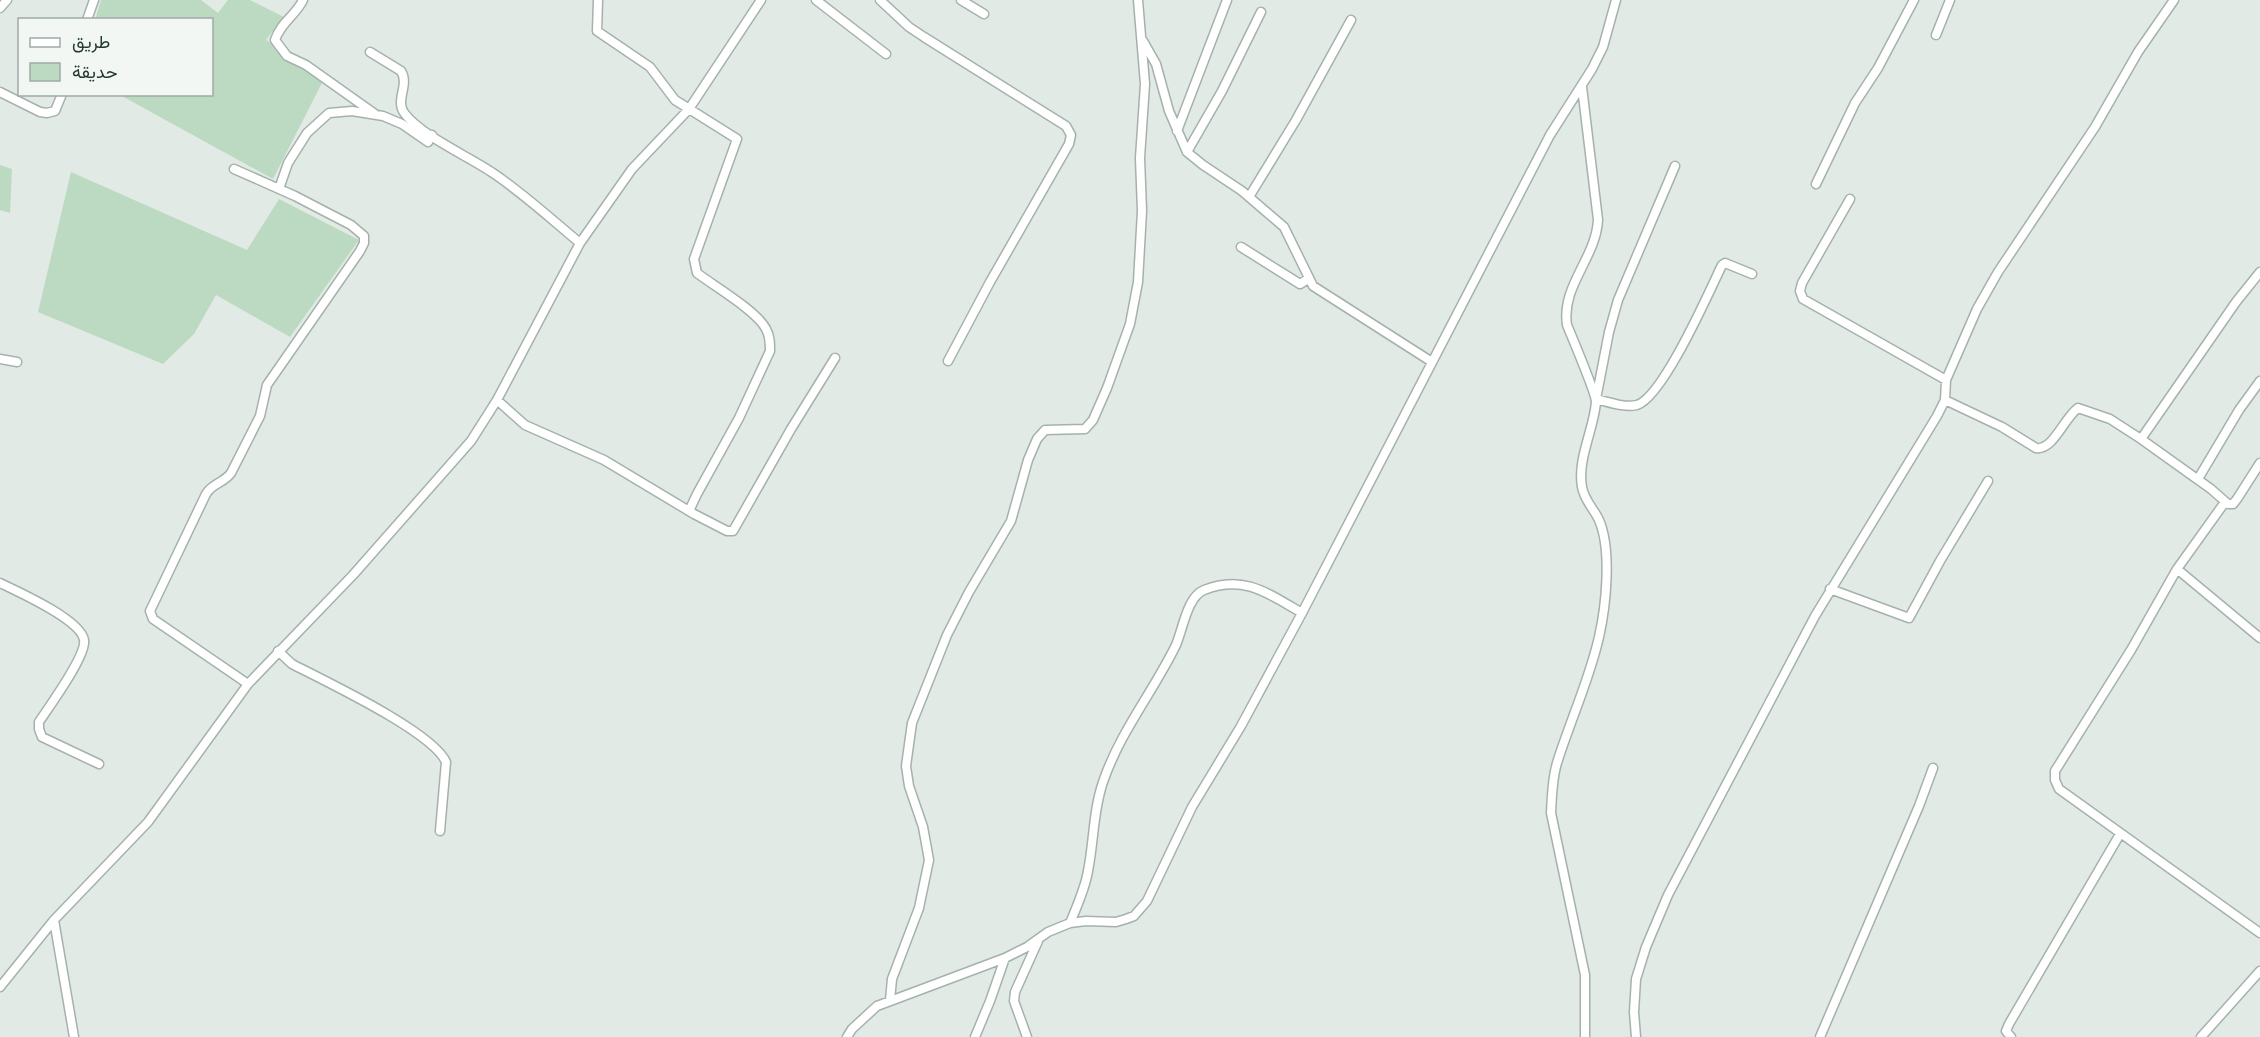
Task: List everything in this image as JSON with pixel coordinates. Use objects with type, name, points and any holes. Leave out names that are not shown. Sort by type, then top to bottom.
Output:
[{"type":"street","points":[[0,8],[7,0]]},
{"type":"street","points":[[88,18],[94,0]]},
{"type":"street","points":[[303,0],[299,8],[279,28],[274,40],[287,56],[306,64],[377,115]]},
{"type":"street","points":[[598,0],[597,31],[650,67],[669,94],[737,139],[694,259],[697,273],[758,318],[766,328],[771,341],[770,351],[739,418],[689,511]]},
{"type":"street","points":[[0,987],[54,920],[147,822],[248,684],[353,575],[471,441],[497,400],[580,243],[632,170],[689,108],[761,0]]},
{"type":"street","points":[[816,0],[886,54]]},
{"type":"street","points":[[880,0],[909,27],[1066,126],[1071,135],[1069,144],[948,361]]},
{"type":"street","points":[[961,0],[984,14]]},
{"type":"street","points":[[890,1000],[892,979],[919,908],[929,860],[923,827],[909,786],[906,766],[915,714],[953,624],[1011,521],[1028,460],[1037,439],[1045,430],[1085,429],[1093,420],[1107,388],[1134,307],[1141,257],[1140,158],[1145,84],[1138,0]]},
{"type":"street","points":[[1177,131],[1227,0]]},
{"type":"street","points":[[847,1037],[866,1014],[890,1000],[912,994],[1005,958],[1048,932],[1070,923],[1116,922],[1134,916],[1147,902],[1192,807],[1241,726],[1302,613],[1550,135],[1582,87],[1603,47],[1616,0]]},
{"type":"street","points":[[1816,184],[1855,103],[1878,68],[1914,0]]},
{"type":"street","points":[[1936,35],[1950,0]]},
{"type":"street","points":[[1636,1037],[1634,1005],[1636,979],[1646,947],[1668,896],[1748,739],[1830,589],[1904,472],[1945,400],[1946,380],[1977,309],[1998,272],[2095,127],[2138,52],[2174,0]]},
{"type":"street","points":[[1187,152],[1222,91],[1261,12]]},
{"type":"street","points":[[1250,196],[1352,21]]},
{"type":"street","points":[[1142,38],[1156,64],[1177,131],[1187,152],[1250,196],[1284,227],[1294,244],[1308,279],[1321,292],[1432,362]]},
{"type":"street","points":[[370,52],[401,71],[404,80],[400,102],[406,115],[432,135],[493,173],[580,243]]},
{"type":"street","points":[[1582,87],[1598,220],[1597,235],[1570,293],[1566,315],[1567,325],[1596,399]]},
{"type":"street","points":[[0,92],[47,114],[55,111],[61,96]]},
{"type":"street","points":[[279,189],[288,164],[307,133],[328,114],[352,111],[377,115],[402,124],[428,142],[432,135]]},
{"type":"street","points":[[1585,1037],[1585,975],[1551,813],[1552,789],[1557,765],[1590,672],[1600,634],[1604,600],[1606,560],[1604,538],[1598,519],[1582,487],[1583,465],[1609,332],[1618,300],[1675,166]]},
{"type":"street","points":[[234,169],[359,229],[364,236],[364,243],[267,385],[260,416],[231,473],[228,478],[210,488],[206,494],[150,611],[153,618],[248,684]]},
{"type":"street","points":[[1850,199],[1802,283],[1800,291],[1803,299],[1946,380]]},
{"type":"street","points":[[1240,247],[1300,284],[1308,279]]},
{"type":"street","points":[[1596,399],[1631,406],[1650,397],[1672,363],[1722,265],[1729,264],[1752,274]]},
{"type":"street","points":[[2141,439],[2236,302],[2260,272]]},
{"type":"street","points":[[497,400],[525,425],[604,460],[689,511],[727,531],[733,531],[791,429],[835,358]]},
{"type":"street","points":[[0,359],[17,362]]},
{"type":"street","points":[[2198,479],[2239,410],[2260,381]]},
{"type":"street","points":[[1945,400],[2002,427],[2041,449],[2048,446],[2078,408],[2110,419],[2198,479],[2230,505],[2237,499],[2260,463]]},
{"type":"street","points":[[1830,589],[1909,618],[1988,481]]},
{"type":"street","points":[[2225,502],[2177,569],[2131,650],[2055,771],[2055,780],[2059,789],[2260,933]]},
{"type":"street","points":[[2177,569],[2260,638]]},
{"type":"street","points":[[0,583],[50,610],[79,630],[84,640],[82,654],[39,722],[39,729],[42,737],[99,764]]},
{"type":"street","points":[[1070,923],[1089,869],[1095,812],[1103,780],[1126,728],[1173,650],[1197,594],[1216,587],[1246,585],[1257,587],[1302,613]]},
{"type":"street","points":[[278,651],[292,664],[393,718],[437,749],[446,762],[440,831]]},
{"type":"street","points":[[1820,1037],[1919,806],[1933,768]]},
{"type":"street","points":[[2011,1037],[2006,1031],[2009,1024],[2120,834]]},
{"type":"street","points":[[54,920],[74,1037]]},
{"type":"street","points":[[1027,1037],[1014,1001],[1015,992],[1038,940]]},
{"type":"street","points":[[975,1037],[1005,958]]},
{"type":"street","points":[[2201,1037],[2260,970]]},
{"type":"green space","points":[[101,0],[201,0],[218,13],[228,0],[250,0],[284,17],[266,40],[325,77],[273,179],[122,96],[213,96],[213,18],[96,18]]},
{"type":"green space","points":[[0,165],[12,169],[10,213],[0,210]]},
{"type":"green space","points":[[71,172],[247,250],[279,199],[359,240],[290,337],[216,295],[194,334],[163,364],[38,312]]}]
